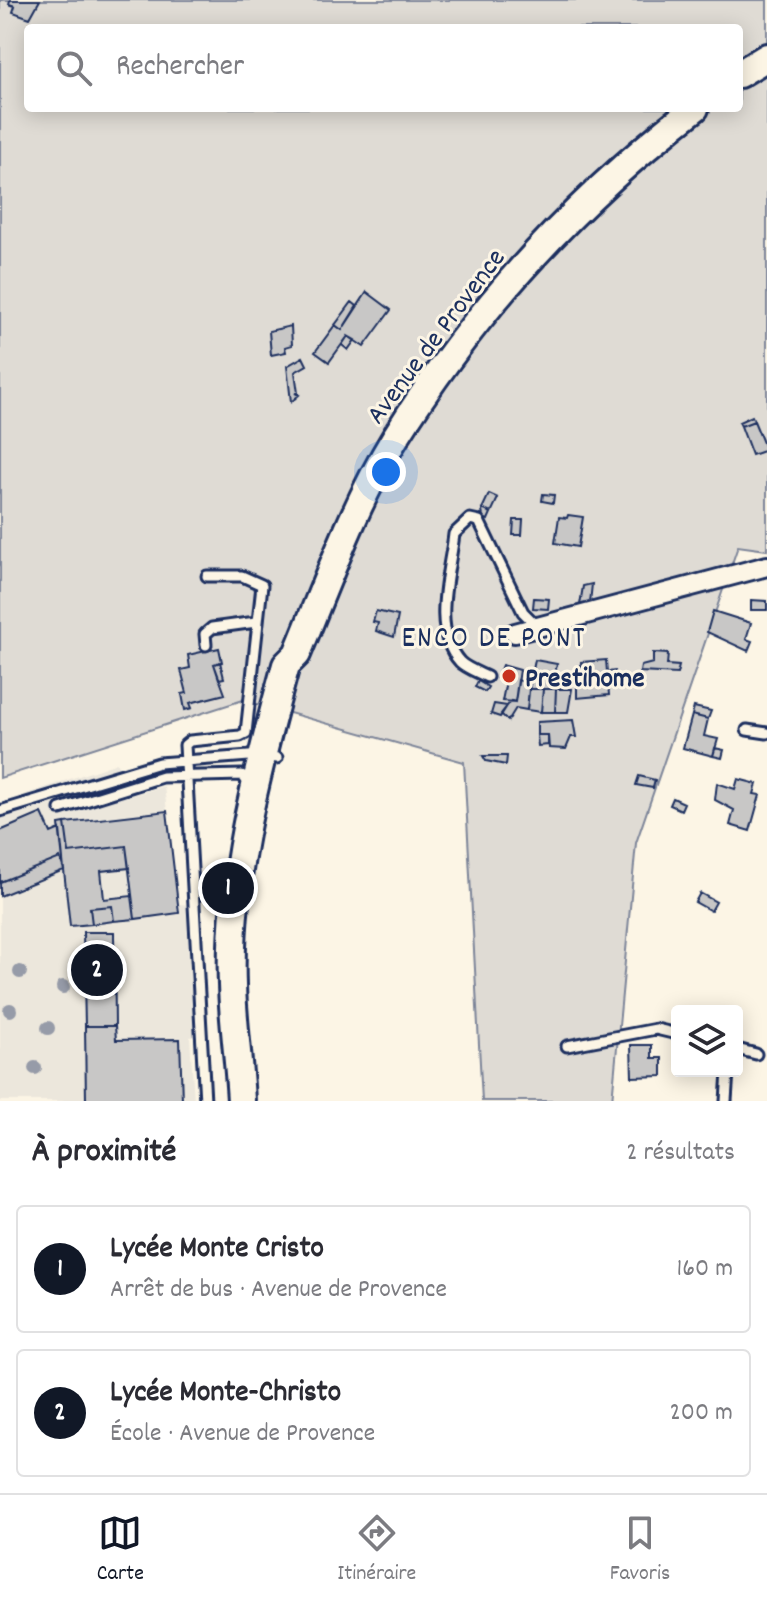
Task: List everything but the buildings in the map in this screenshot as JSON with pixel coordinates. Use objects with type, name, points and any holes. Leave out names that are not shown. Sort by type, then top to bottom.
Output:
[{"type":"main road","points":[[743,72],[767,57]]},
{"type":"main road","name":"Avenue de Provence","points":[[238,1030],[269,756],[286,665],[297,654],[356,518],[394,440],[488,309],[554,232],[635,155],[690,112]]},
{"type":"main road","name":"Avenue de Provence","points":[[241,1101],[238,1030],[232,985],[238,887],[253,796],[269,756]]},
{"type":"street","points":[[515,633],[767,566]]},
{"type":"lane","points":[[487,677],[461,663],[446,637],[444,613],[454,534],[462,524],[470,519],[479,521],[523,612],[537,626]]},
{"type":"lane","points":[[205,1101],[185,745],[190,741],[246,733],[262,585],[242,576],[207,576]]},
{"type":"lane","points":[[206,645],[205,634],[212,628],[256,622]]},
{"type":"lane","points":[[747,730],[767,733]]},
{"type":"lane","points":[[0,811],[159,763],[269,756]]},
{"type":"lane","points":[[60,809],[162,777],[242,775],[253,796]]},
{"type":"lane","points":[[567,1046],[656,1029],[671,1033]]},
{"type":"lane","points":[[743,1051],[756,1054]]},
{"type":"lane","points":[[726,1101],[728,1077]]},
{"type":"shaded area","points":[[0,0],[767,0],[767,550],[738,546],[636,843],[612,1101],[482,1101],[464,762],[243,700],[0,778]]},
{"type":"shaded area","points":[[117,763],[125,797],[164,786],[178,904],[191,905],[198,1036],[190,1037],[194,1101],[0,1101],[0,803]]},
{"type":"place","name":"Prestihome","points":[[509,676]]},
{"type":"place","name":"Lycée Monte Cristo","points":[[228,888]]},
{"type":"place","name":"Lycée Monte-Christo","points":[[97,970]]},
{"type":"district","name":"ENCO DE PONT","points":[[494,636]]}]
